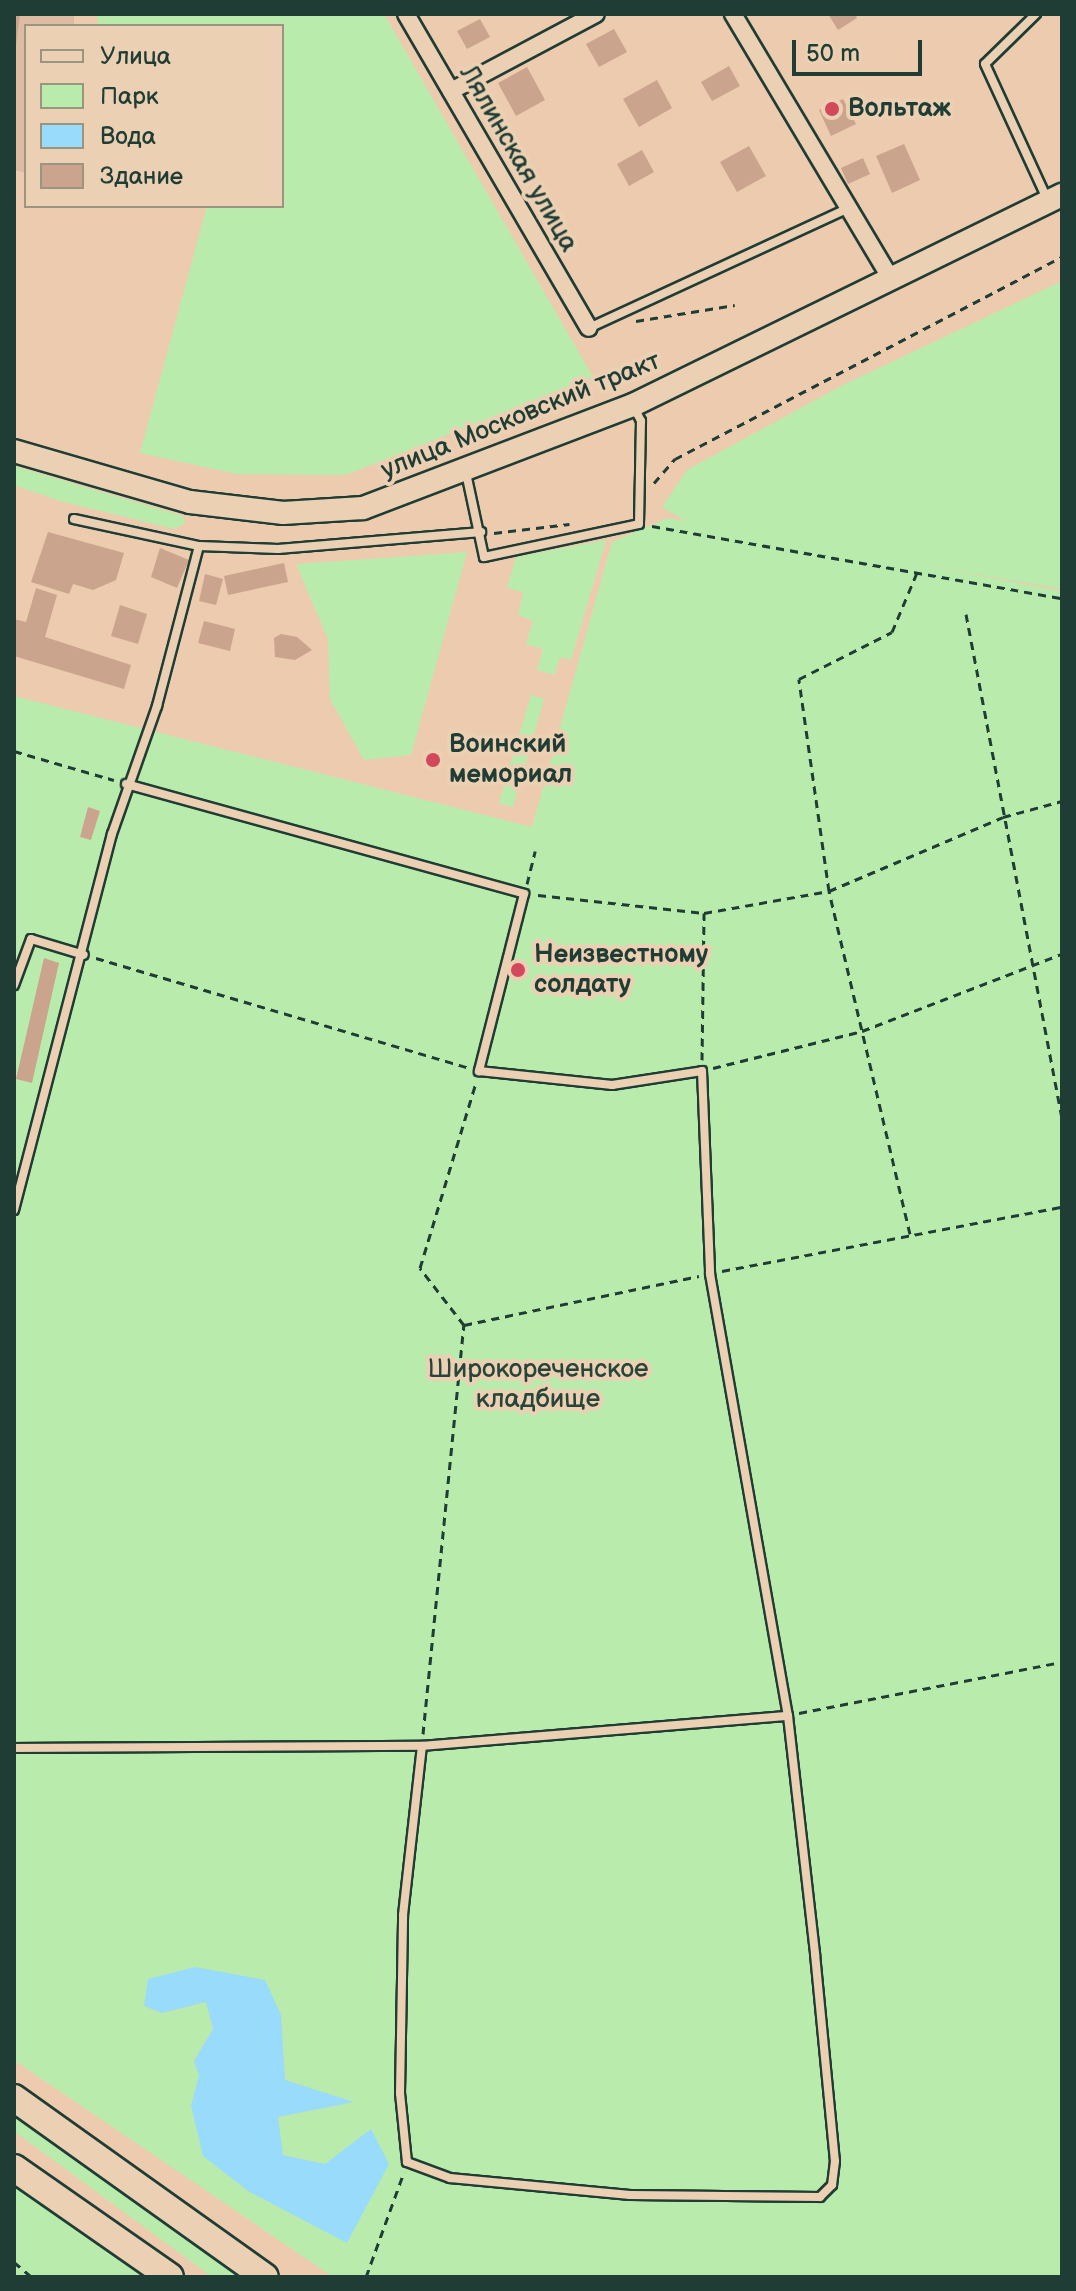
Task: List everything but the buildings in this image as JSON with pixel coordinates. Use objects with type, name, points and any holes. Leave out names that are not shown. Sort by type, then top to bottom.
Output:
[{"type":"main road","name":"улица Московский тракт","points":[[14,451],[190,502],[283,513],[363,508],[466,472],[633,405],[1055,198]]},
{"type":"main road","points":[[14,2098],[265,2277]]},
{"type":"main road","points":[[14,2168],[170,2277]]},
{"type":"street","name":"Лялинская улица","points":[[406,14],[589,328]]},
{"type":"street","points":[[451,91],[596,14]]},
{"type":"street","points":[[733,14],[846,209],[890,277]]},
{"type":"lane","points":[[1036,14],[985,64],[1055,198]]},
{"type":"lane","points":[[589,328],[846,209]]},
{"type":"lane","points":[[466,472],[484,557],[639,524],[641,421],[633,405]]},
{"type":"lane","points":[[74,519],[199,546],[278,549],[481,532]]},
{"type":"lane","points":[[14,1210],[84,955],[126,784],[157,706],[199,546]]},
{"type":"lane","points":[[126,784],[524,894],[479,1071],[612,1085],[702,1071],[710,1274],[788,1716],[832,2185],[820,2197],[630,2195],[450,2178],[407,2162],[400,2093],[403,1915],[422,1746]]},
{"type":"lane","points":[[14,983],[31,939],[84,955]]},
{"type":"lane","points":[[14,1748],[422,1746],[788,1716]]},
{"type":"path","points":[[639,499],[675,459],[1062,257]]},
{"type":"path","points":[[633,322],[735,305]]},
{"type":"path","points":[[481,532],[512,535],[583,522]]},
{"type":"path","points":[[639,524],[918,570],[1062,598]]},
{"type":"path","points":[[910,1234],[829,891],[799,679],[892,632],[918,570]]},
{"type":"path","points":[[966,614],[1062,1118]]},
{"type":"path","points":[[14,751],[126,784]]},
{"type":"path","points":[[535,851],[524,894],[704,913],[829,891],[1003,817],[1062,801]]},
{"type":"path","points":[[704,913],[702,1071],[862,1031],[1031,960],[1062,954]]},
{"type":"path","points":[[84,955],[479,1071],[420,1268],[464,1325],[422,1746]]},
{"type":"path","points":[[464,1325],[910,1234],[1062,1207]]},
{"type":"path","points":[[788,1716],[1062,1662]]},
{"type":"path","points":[[366,2277],[407,2162]]},
{"type":"path","points":[[14,2262],[32,2277]]},
{"type":"shaded area","points":[[14,14],[74,14],[74,24],[24,24],[24,172],[14,170]]},
{"type":"green space","points":[[97,14],[384,14],[593,377],[346,475],[237,474],[140,453],[206,208],[284,208],[284,24],[98,24]]},
{"type":"green space","name":"Широкореченское кладбище","points":[[1062,281],[1062,589],[917,564],[1062,591],[1062,2277],[333,2277],[14,2060],[14,696],[532,827],[612,542],[668,518],[686,521],[662,507],[687,470],[843,385]],"holes":[[[264,1980],[281,2015],[285,2080],[352,2102],[278,2117],[283,2155],[325,2164],[347,2242],[248,2191],[204,2156],[191,2106],[200,2075],[194,2061],[213,2029],[206,2002],[162,2013],[144,2006]]]},
{"type":"green space","points":[[14,466],[183,516],[185,523],[174,529],[60,501],[14,485]]},
{"type":"green space","points":[[606,540],[571,660],[560,657],[554,675],[537,670],[543,649],[526,644],[533,621],[518,615],[523,593],[507,587],[516,557]]},
{"type":"green space","points":[[467,552],[411,755],[364,760],[330,699],[328,639],[296,564]]},
{"type":"green space","points":[[531,695],[544,699],[513,807],[499,803]]},
{"type":"green space","points":[[14,2108],[244,2277],[212,2277],[14,2131]]},
{"type":"green space","points":[[14,2183],[143,2277],[14,2277]]},
{"type":"water","points":[[195,1967],[265,1980],[281,2015],[285,2080],[354,2102],[278,2117],[283,2155],[325,2164],[371,2129],[389,2164],[347,2243],[248,2191],[203,2156],[191,2106],[199,2075],[194,2061],[213,2029],[206,2002],[162,2013],[144,2006],[148,1979]]},
{"type":"place","name":"Вольтаж","points":[[832,109]]},
{"type":"place","name":"Воинский мемориал","points":[[433,760]]},
{"type":"place","name":"Неизвестному солдату","points":[[518,970]]}]
